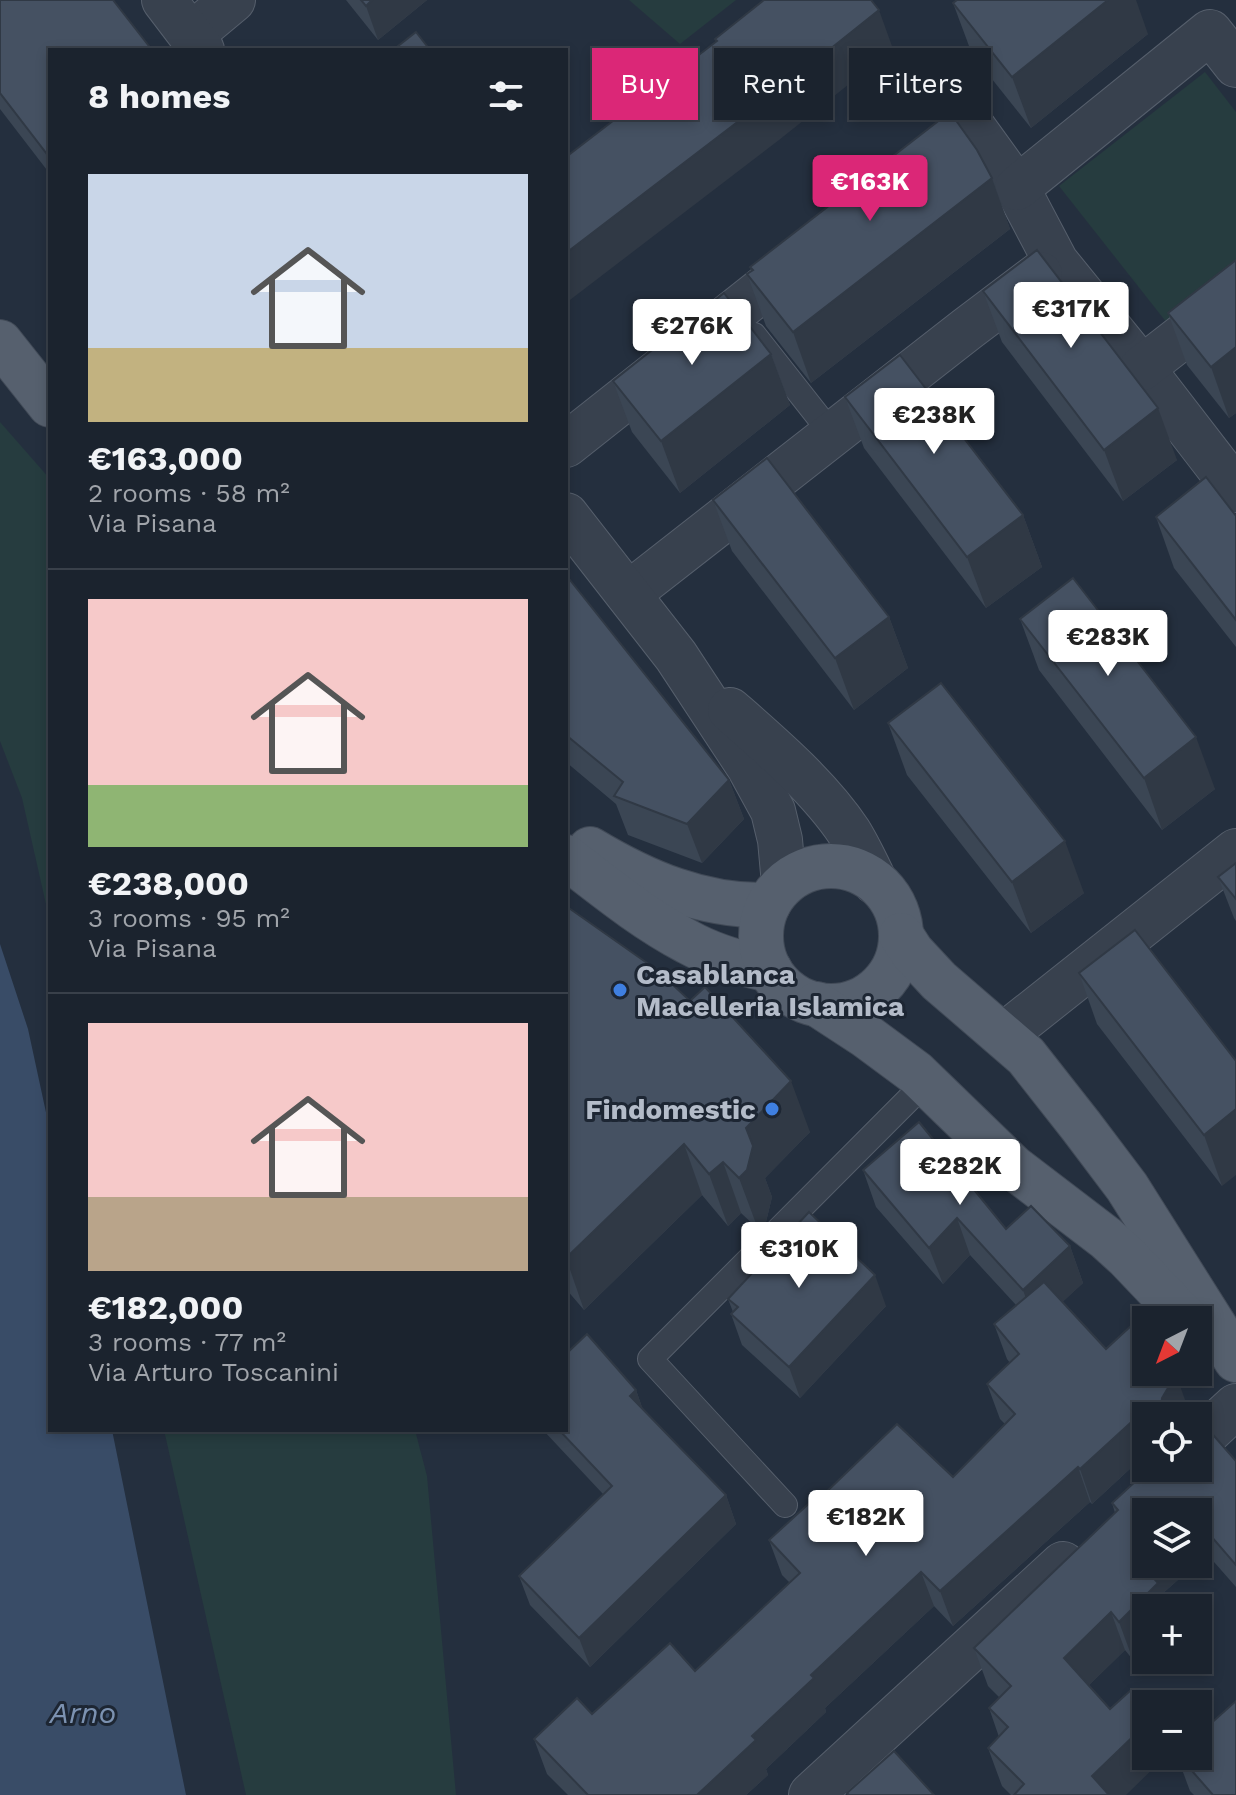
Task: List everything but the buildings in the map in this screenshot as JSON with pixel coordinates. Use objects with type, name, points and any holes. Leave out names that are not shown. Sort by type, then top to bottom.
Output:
[{"type":"main road","points":[[0,342],[48,402]]},
{"type":"main road","points":[[568,836],[632,873],[679,892],[733,904],[776,895]]},
{"type":"main road","points":[[568,859],[628,905],[689,943],[746,965],[770,970]]},
{"type":"main road","points":[[814,867],[852,869],[875,882],[892,902],[901,935],[897,958],[890,973],[873,992],[840,1005],[817,1004],[787,990],[764,959],[761,940],[761,928],[776,895],[800,873],[814,867]]},
{"type":"main road","points":[[901,935],[939,981],[1026,1056],[1127,1187],[1236,1360]]},
{"type":"main road","points":[[817,1004],[866,1036],[926,1082],[1013,1167],[1127,1257],[1174,1306]]},
{"type":"main road","points":[[1212,1345],[1236,1370]]},
{"type":"street","points":[[164,0],[196,42],[233,0]]},
{"type":"street","points":[[1017,188],[1210,32],[1236,65]]},
{"type":"street","points":[[885,194],[973,127],[1017,188],[1056,262],[1236,490]]},
{"type":"street","points":[[568,443],[835,233]]},
{"type":"street","points":[[628,594],[1056,262]]},
{"type":"street","points":[[1142,368],[1236,295]]},
{"type":"street","points":[[568,518],[687,671],[749,767],[773,811],[780,840],[776,895]]},
{"type":"street","points":[[687,671],[777,751],[832,809],[858,848],[875,882]]},
{"type":"street","points":[[1004,1035],[1236,851]]},
{"type":"street","points":[[1212,1428],[1236,1406]]},
{"type":"street","points":[[811,1795],[1087,1542]]},
{"type":"lane","points":[[735,310],[832,434]]},
{"type":"lane","points":[[785,1505],[650,1359],[926,1082]]},
{"type":"green space","points":[[629,0],[736,0],[680,44]]},
{"type":"green space","points":[[1205,72],[1236,112],[1236,269],[1167,323],[1059,186]]},
{"type":"green space","points":[[0,422],[48,477],[48,913],[22,798],[0,741]]},
{"type":"green space","points":[[164,1432],[416,1432],[427,1476],[456,1795],[246,1795]]},
{"type":"water","name":"Arno","points":[[0,944],[28,1029],[48,1122],[48,1432],[112,1432],[186,1795],[0,1795]]},
{"type":"place","name":"Casablanca Macelleria Islamica","points":[[620,990]]},
{"type":"place","name":"Findomestic","points":[[772,1109]]}]
